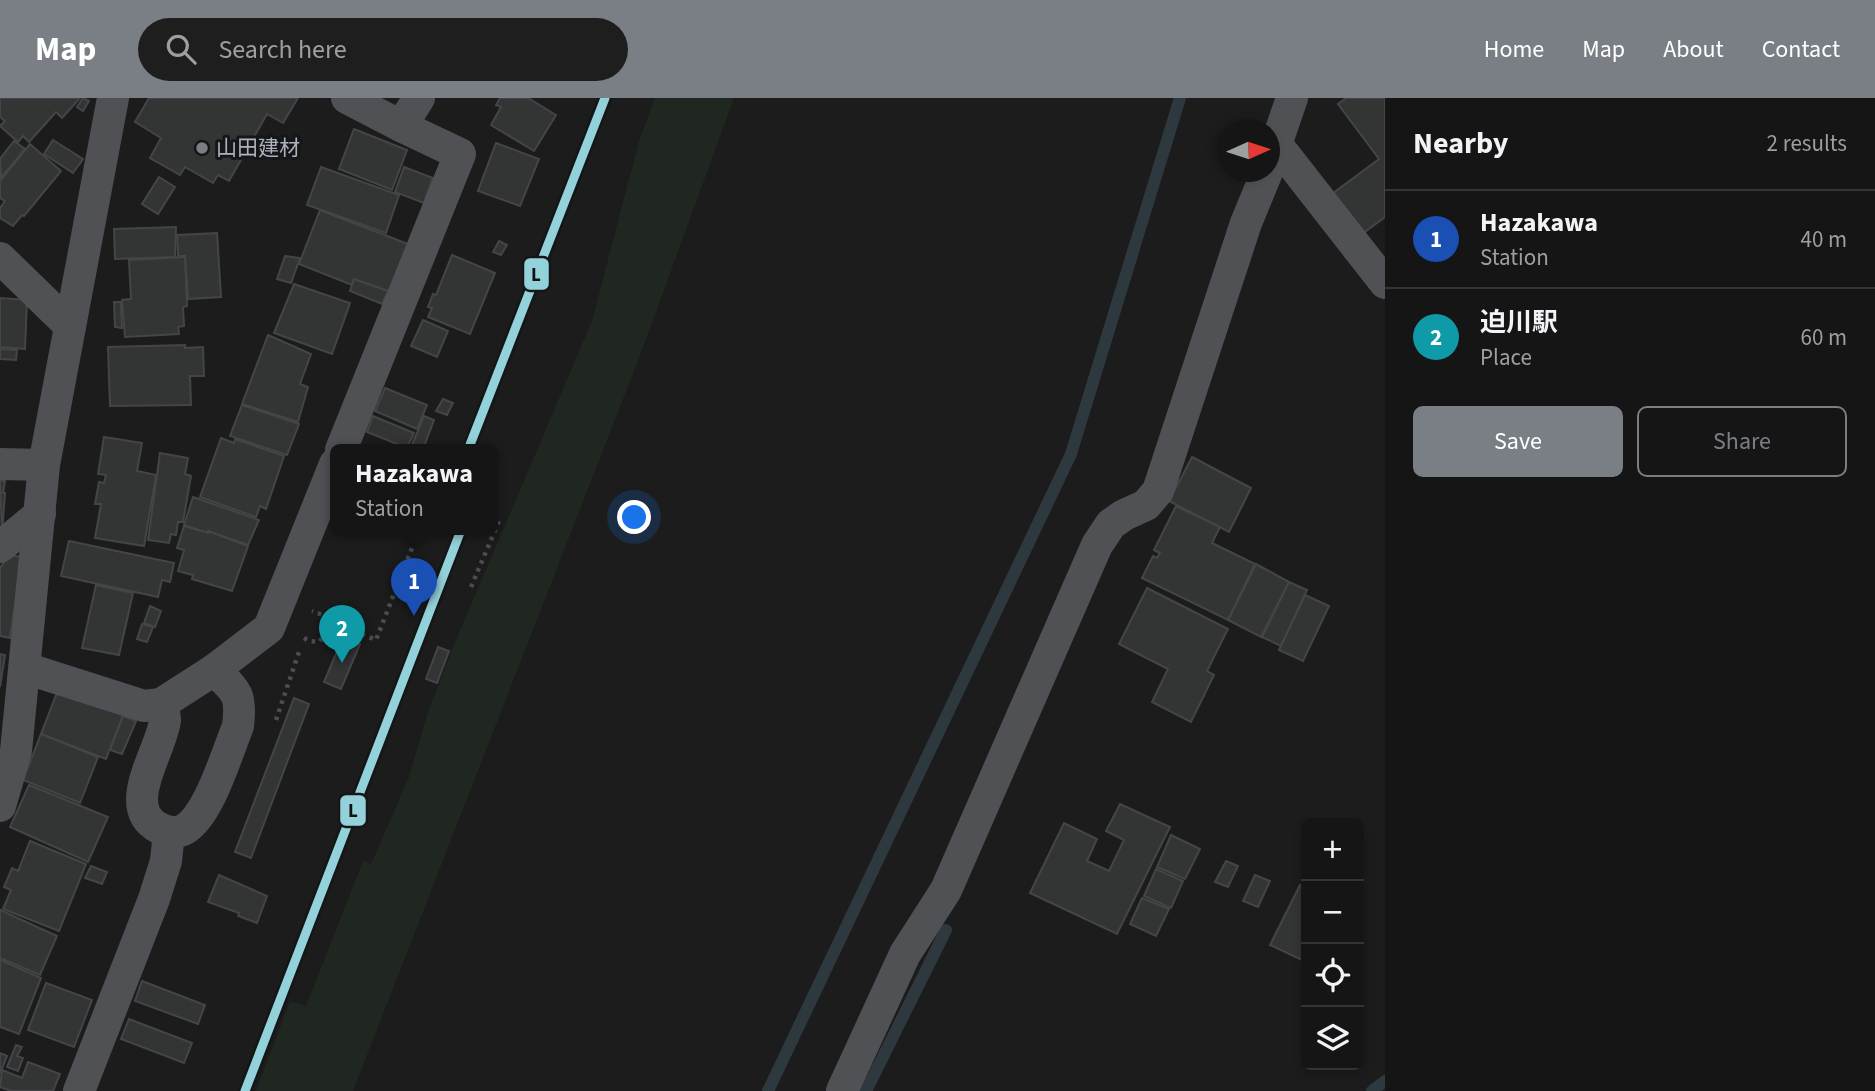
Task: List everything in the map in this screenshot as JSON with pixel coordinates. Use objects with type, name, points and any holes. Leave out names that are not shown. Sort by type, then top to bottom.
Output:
[{"type":"street","points":[[0,806],[16,751],[44,465],[113,98]]},
{"type":"street","points":[[343,444],[460,154],[346,98]]},
{"type":"street","points":[[401,126],[419,98]]},
{"type":"street","points":[[1280,134],[1292,98]]},
{"type":"street","points":[[1280,171],[1385,284]]},
{"type":"street","points":[[842,1091],[905,954],[946,890],[1097,545],[1111,524],[1146,505],[1158,491],[1246,223],[1263,182]]},
{"type":"street","points":[[0,258],[70,327]]},
{"type":"street","points":[[0,464],[44,465]]},
{"type":"street","points":[[26,668],[144,706],[161,704],[214,670],[269,628],[330,476]]},
{"type":"street","points":[[0,547],[40,514]]},
{"type":"street","points":[[161,704],[165,718],[141,803],[146,816],[156,827],[169,832],[181,832],[204,810],[238,726],[238,694],[214,670]]},
{"type":"street","points":[[79,1091],[154,899],[166,861],[169,832]]},
{"type":"path","points":[[330,626],[337,624],[376,640],[417,535]]},
{"type":"path","points":[[471,587],[493,535]]},
{"type":"path","points":[[301,635],[309,641],[319,642],[327,635],[330,626],[322,613],[312,611],[303,615]]},
{"type":"shaded area","points":[[655,98],[734,98],[641,353],[353,1091],[256,1091],[290,1001],[306,1006],[363,861],[371,864],[409,777],[427,715],[456,640],[592,321],[639,141]]},
{"type":"building","points":[[0,98],[80,98],[62,118],[56,112],[29,142],[23,136],[18,142],[0,126],[5,121],[0,117]]},
{"type":"building","points":[[83,98],[89,101],[83,111],[77,107]]},
{"type":"building","name":"山田建材","points":[[149,98],[298,98],[283,123],[267,114],[229,181],[218,175],[213,183],[185,167],[180,175],[150,158],[161,138],[135,122]]},
{"type":"building","points":[[500,98],[528,98],[556,115],[534,151],[491,125],[501,107],[496,105]]},
{"type":"building","points":[[1346,98],[1385,98],[1385,217],[1362,234],[1332,194],[1379,159],[1338,104]]},
{"type":"building","points":[[354,129],[407,150],[392,190],[339,169]]},
{"type":"building","points":[[53,140],[83,159],[73,173],[44,154]]},
{"type":"building","points":[[14,141],[25,149],[1,178],[0,159]]},
{"type":"building","points":[[496,143],[539,159],[520,206],[478,191]]},
{"type":"building","points":[[30,144],[61,171],[13,226],[0,218],[0,208],[5,201],[0,198],[0,181]]},
{"type":"building","points":[[321,167],[399,195],[386,233],[307,205]]},
{"type":"building","points":[[404,167],[433,178],[424,203],[395,192]]},
{"type":"building","points":[[159,177],[175,187],[158,214],[142,204]]},
{"type":"building","points":[[320,210],[408,244],[390,292],[354,279],[352,285],[299,264]]},
{"type":"building","points":[[176,227],[175,257],[115,259],[114,229]]},
{"type":"building","points":[[217,233],[221,297],[188,299],[185,256],[178,256],[177,235]]},
{"type":"building","points":[[499,241],[507,245],[501,255],[493,252]]},
{"type":"building","points":[[452,255],[495,273],[470,334],[428,317],[432,308],[428,307],[433,294],[436,295]]},
{"type":"building","points":[[285,256],[300,258],[291,283],[277,279]]},
{"type":"building","points":[[185,257],[187,306],[183,307],[184,326],[178,327],[179,334],[125,337],[122,300],[131,299],[129,260]]},
{"type":"building","points":[[354,279],[388,291],[382,304],[350,291]]},
{"type":"building","points":[[294,284],[350,303],[332,354],[274,333]]},
{"type":"building","points":[[0,298],[27,300],[25,349],[0,347]]},
{"type":"building","points":[[114,302],[121,302],[122,328],[115,327]]},
{"type":"building","points":[[423,320],[448,331],[437,357],[411,346]]},
{"type":"building","points":[[268,335],[311,354],[300,384],[308,387],[298,422],[242,404]]},
{"type":"building","points":[[185,345],[185,348],[203,347],[204,376],[190,376],[191,405],[110,406],[108,347]]},
{"type":"building","points":[[0,349],[17,350],[16,360],[0,359]]},
{"type":"building","points":[[385,388],[427,405],[417,429],[375,411]]},
{"type":"building","points":[[443,399],[453,403],[447,415],[436,411]]},
{"type":"building","points":[[242,405],[299,424],[287,455],[230,436]]},
{"type":"building","points":[[373,416],[414,433],[409,444],[397,444],[367,432]]},
{"type":"building","points":[[424,416],[434,420],[425,444],[412,444]]},
{"type":"building","points":[[104,437],[142,443],[137,471],[156,475],[144,546],[95,538],[101,504],[95,504],[99,482],[104,483],[106,475],[98,474]]},
{"type":"building","points":[[221,438],[234,443],[235,439],[284,456],[266,509],[260,506],[256,517],[200,497]]},
{"type":"building","points":[[160,453],[188,458],[185,474],[191,476],[183,522],[178,522],[176,535],[171,534],[169,543],[148,540]]},
{"type":"building","points":[[1192,457],[1251,488],[1229,532],[1169,501]]},
{"type":"building","points":[[0,481],[5,481],[2,534]]},
{"type":"building","points":[[193,497],[259,520],[248,545],[184,525]]},
{"type":"building","points":[[1176,506],[1220,527],[1212,543],[1255,564],[1228,620],[1142,578],[1153,556],[1157,558],[1160,553],[1154,550]]},
{"type":"building","points":[[184,526],[208,531],[248,546],[232,591],[192,579],[193,575],[178,571],[184,550],[177,548]]},
{"type":"building","points":[[69,541],[174,563],[170,582],[162,580],[158,597],[61,576]]},
{"type":"building","points":[[9,555],[22,557],[10,638],[0,636],[0,568]]},
{"type":"building","points":[[1256,564],[1289,582],[1261,637],[1228,620]]},
{"type":"building","points":[[1289,582],[1307,590],[1281,646],[1262,637]]},
{"type":"building","points":[[96,585],[133,593],[119,655],[82,648]]},
{"type":"building","points":[[1147,588],[1228,629],[1207,671],[1214,675],[1191,722],[1152,702],[1168,669],[1119,644]]},
{"type":"building","points":[[1305,595],[1329,606],[1303,661],[1279,650]]},
{"type":"building","points":[[150,606],[161,611],[155,627],[144,623]]},
{"type":"building","points":[[142,624],[153,627],[147,642],[137,639]]},
{"type":"building","points":[[343,637],[360,644],[341,689],[324,682]]},
{"type":"building","points":[[438,647],[449,651],[437,683],[426,679]]},
{"type":"building","points":[[0,654],[5,655],[0,687]]},
{"type":"building","points":[[58,690],[123,715],[106,759],[41,734]]},
{"type":"building","points":[[294,698],[309,704],[251,858],[235,852]]},
{"type":"building","points":[[123,716],[136,721],[122,754],[110,750]]},
{"type":"building","points":[[41,734],[98,757],[80,803],[23,780]]},
{"type":"building","points":[[29,785],[108,817],[88,862],[10,827]]},
{"type":"building","points":[[1120,804],[1170,827],[1117,934],[1030,893],[1064,823],[1097,839],[1087,861],[1109,871],[1124,840],[1106,831]]},
{"type":"building","points":[[1171,835],[1200,849],[1185,879],[1157,867]]},
{"type":"building","points":[[30,841],[86,864],[59,931],[3,909],[11,890],[4,887],[12,868],[18,871]]},
{"type":"building","points":[[1226,861],[1238,866],[1228,887],[1215,882]]},
{"type":"building","points":[[91,866],[107,872],[102,884],[85,878]]},
{"type":"building","points":[[1156,869],[1183,881],[1171,908],[1144,896]]},
{"type":"building","points":[[219,875],[267,896],[257,923],[238,916],[239,913],[208,902]]},
{"type":"building","points":[[1255,875],[1270,881],[1258,907],[1243,901]]},
{"type":"building","points":[[1300,885],[1301,960],[1270,945]]},
{"type":"building","points":[[1142,898],[1169,909],[1156,936],[1130,924]]},
{"type":"building","points":[[0,910],[57,936],[40,975],[0,958]]},
{"type":"building","points":[[0,960],[41,978],[19,1034],[0,1027]]},
{"type":"building","points":[[142,981],[205,1005],[198,1024],[135,1001]]},
{"type":"building","points":[[46,983],[92,1000],[74,1047],[28,1030]]},
{"type":"building","points":[[129,1019],[192,1043],[184,1063],[121,1039]]},
{"type":"building","points":[[16,1045],[22,1047],[17,1056],[23,1058],[18,1071],[7,1067]]},
{"type":"building","points":[[0,1053],[7,1056],[0,1074]]},
{"type":"building","points":[[28,1062],[60,1074],[53,1091],[11,1091],[0,1087],[2,1070],[22,1078]]},
{"type":"waterway","points":[[768,1091],[1071,454],[1180,98]]},
{"type":"waterway","points":[[866,1091],[946,930]]},
{"type":"waterway","points":[[1372,1091],[1385,1081]]},
{"type":"transit line","name":"L","points":[[470,444],[605,98]]},
{"type":"transit line","name":"L","points":[[245,1091],[459,535]]},
{"type":"place","name":"山田建材","points":[[202,148]]},
{"type":"place","name":"Hazakawa","points":[[414,616]]},
{"type":"place","name":"迫川駅","points":[[342,663]]}]
